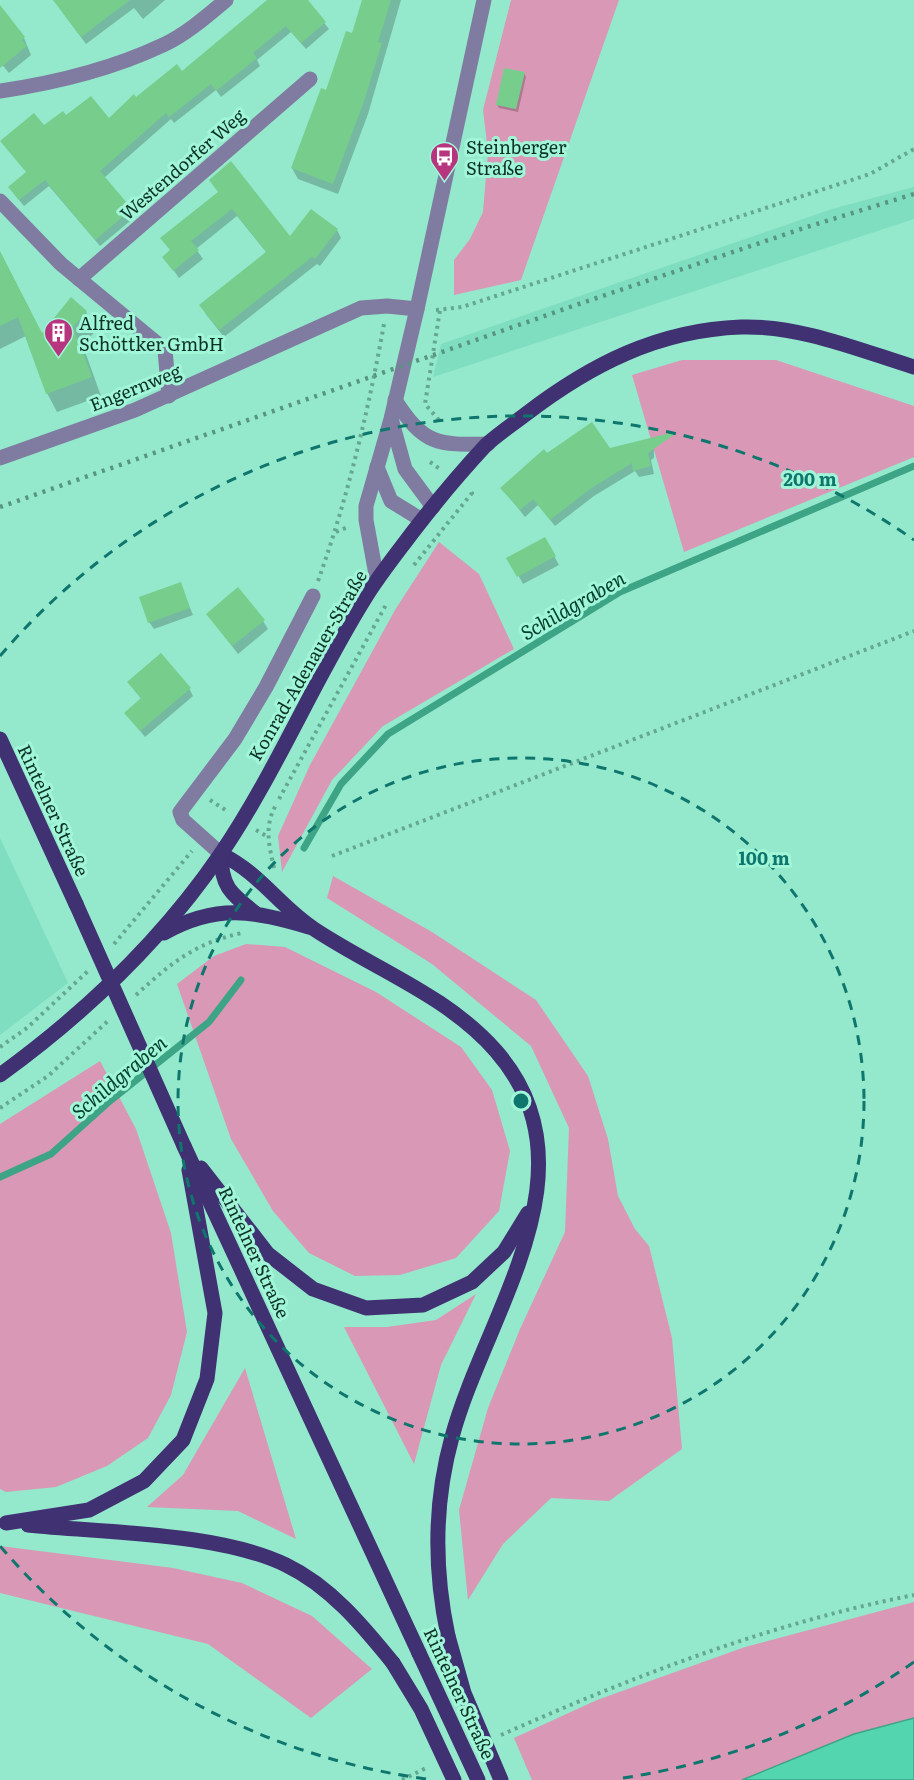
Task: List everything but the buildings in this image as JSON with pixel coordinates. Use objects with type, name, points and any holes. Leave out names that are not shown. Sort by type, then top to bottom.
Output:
[{"type":"main road","name":"Konrad-Adenauer-Straße","points":[[0,1075],[75,1014],[183,907],[242,821],[377,580],[422,520],[488,444],[545,400],[597,366],[651,342],[697,332],[743,327],[784,332],[831,341],[914,368]]},
{"type":"main road","name":"Rintelner Straße","points":[[0,739],[184,1146],[478,1780]]},
{"type":"main road","points":[[221,854],[225,885],[229,892],[254,912]]},
{"type":"main road","points":[[221,854],[244,866],[312,928],[440,1002],[474,1028],[496,1050],[511,1070],[534,1114],[539,1167],[535,1202],[522,1258],[465,1395],[444,1471],[437,1554],[440,1602],[464,1693],[501,1780]]},
{"type":"main road","points":[[150,942],[173,928],[198,918],[225,913],[254,912],[312,928]]},
{"type":"main road","points":[[184,1146],[268,1254],[313,1288],[366,1308],[423,1305],[472,1282],[504,1252],[535,1202]]},
{"type":"main road","points":[[3,1523],[89,1510],[144,1481],[183,1440],[207,1379],[215,1313],[184,1146]]},
{"type":"main road","points":[[3,1523],[188,1539],[245,1551],[285,1564],[320,1586],[361,1624],[393,1663],[421,1709],[454,1780]]},
{"type":"street","points":[[0,92],[99,70],[164,45],[226,0]]},
{"type":"street","points":[[377,580],[366,520],[366,506],[391,419],[417,309],[484,0]]},
{"type":"street","name":"Westendorfer Weg","points":[[79,279],[310,79]]},
{"type":"street","points":[[0,201],[61,264],[165,350],[169,396]]},
{"type":"street","name":"Engernweg","points":[[0,458],[169,396],[361,309],[387,306],[417,309]]},
{"type":"street","points":[[395,400],[411,425],[429,438],[446,445],[488,444]]},
{"type":"street","points":[[391,419],[405,469],[433,507]]},
{"type":"street","points":[[377,467],[391,501],[422,520]]},
{"type":"street","name":"Konrad-Adenauer-Straße","points":[[221,854],[183,820],[180,812],[235,739],[267,687],[313,596]]},
{"type":"path","points":[[417,309],[440,310],[462,307],[870,174],[914,149]]},
{"type":"path","points":[[313,596],[336,532],[359,449],[387,306]]},
{"type":"path","points":[[425,404],[440,310]]},
{"type":"path","points":[[332,856],[914,631]]},
{"type":"path","points":[[498,1736],[595,1694],[729,1644],[882,1601],[914,1595]]},
{"type":"path","points":[[402,1780],[433,1765]]},
{"type":"shaded area","points":[[511,0],[619,0],[521,280],[454,295],[454,260],[470,239],[483,212],[488,152],[483,110]]},
{"type":"shaded area","points":[[914,187],[914,219],[433,377],[441,344],[832,209]]},
{"type":"shaded area","points":[[682,360],[776,360],[914,406],[914,457],[684,552],[632,375]]},
{"type":"shaded area","points":[[439,542],[479,574],[514,649],[383,726],[332,780],[282,872],[278,836],[310,765],[395,610]]},
{"type":"shaded area","points":[[0,838],[68,983],[0,1035]]},
{"type":"shaded area","points":[[333,876],[432,932],[536,1000],[588,1076],[608,1139],[618,1196],[635,1229],[649,1246],[672,1338],[682,1449],[609,1501],[551,1498],[503,1544],[468,1600],[459,1510],[488,1408],[520,1329],[565,1232],[569,1128],[531,1046],[432,964],[327,898]]},
{"type":"shaded area","points":[[246,944],[285,947],[376,992],[461,1047],[492,1090],[510,1151],[499,1211],[456,1258],[400,1275],[355,1276],[309,1253],[273,1211],[231,1139],[177,984],[214,956]]},
{"type":"shaded area","points":[[100,1061],[136,1129],[171,1233],[187,1332],[171,1395],[148,1438],[107,1466],[56,1487],[6,1492],[0,1489],[0,1124]]},
{"type":"shaded area","points":[[476,1294],[441,1365],[414,1464],[344,1327],[387,1327],[436,1320]]},
{"type":"shaded area","points":[[245,1368],[296,1539],[238,1511],[147,1507],[183,1475]]},
{"type":"shaded area","points":[[0,1546],[173,1568],[242,1583],[312,1616],[372,1669],[311,1718],[208,1644],[0,1593]]},
{"type":"shaded area","points":[[914,1602],[914,1718],[854,1734],[742,1780],[532,1780],[514,1738],[597,1700],[745,1647]]},
{"type":"shaded area","points":[[914,1718],[914,1780],[742,1780],[854,1734]]},
{"type":"waterway","name":"Schildgraben","points":[[304,848],[341,784],[388,734],[620,592],[914,466]]},
{"type":"waterway","name":"Schildgraben","points":[[0,1177],[51,1154],[110,1101],[209,1022],[241,980]]},
{"type":"railway","points":[[0,507],[570,307],[807,227],[914,194]]},
{"type":"place","name":"Steinberger Straße","points":[[445,182]]},
{"type":"place","name":"Alfred Schöttker GmbH","points":[[58,358]]}]
